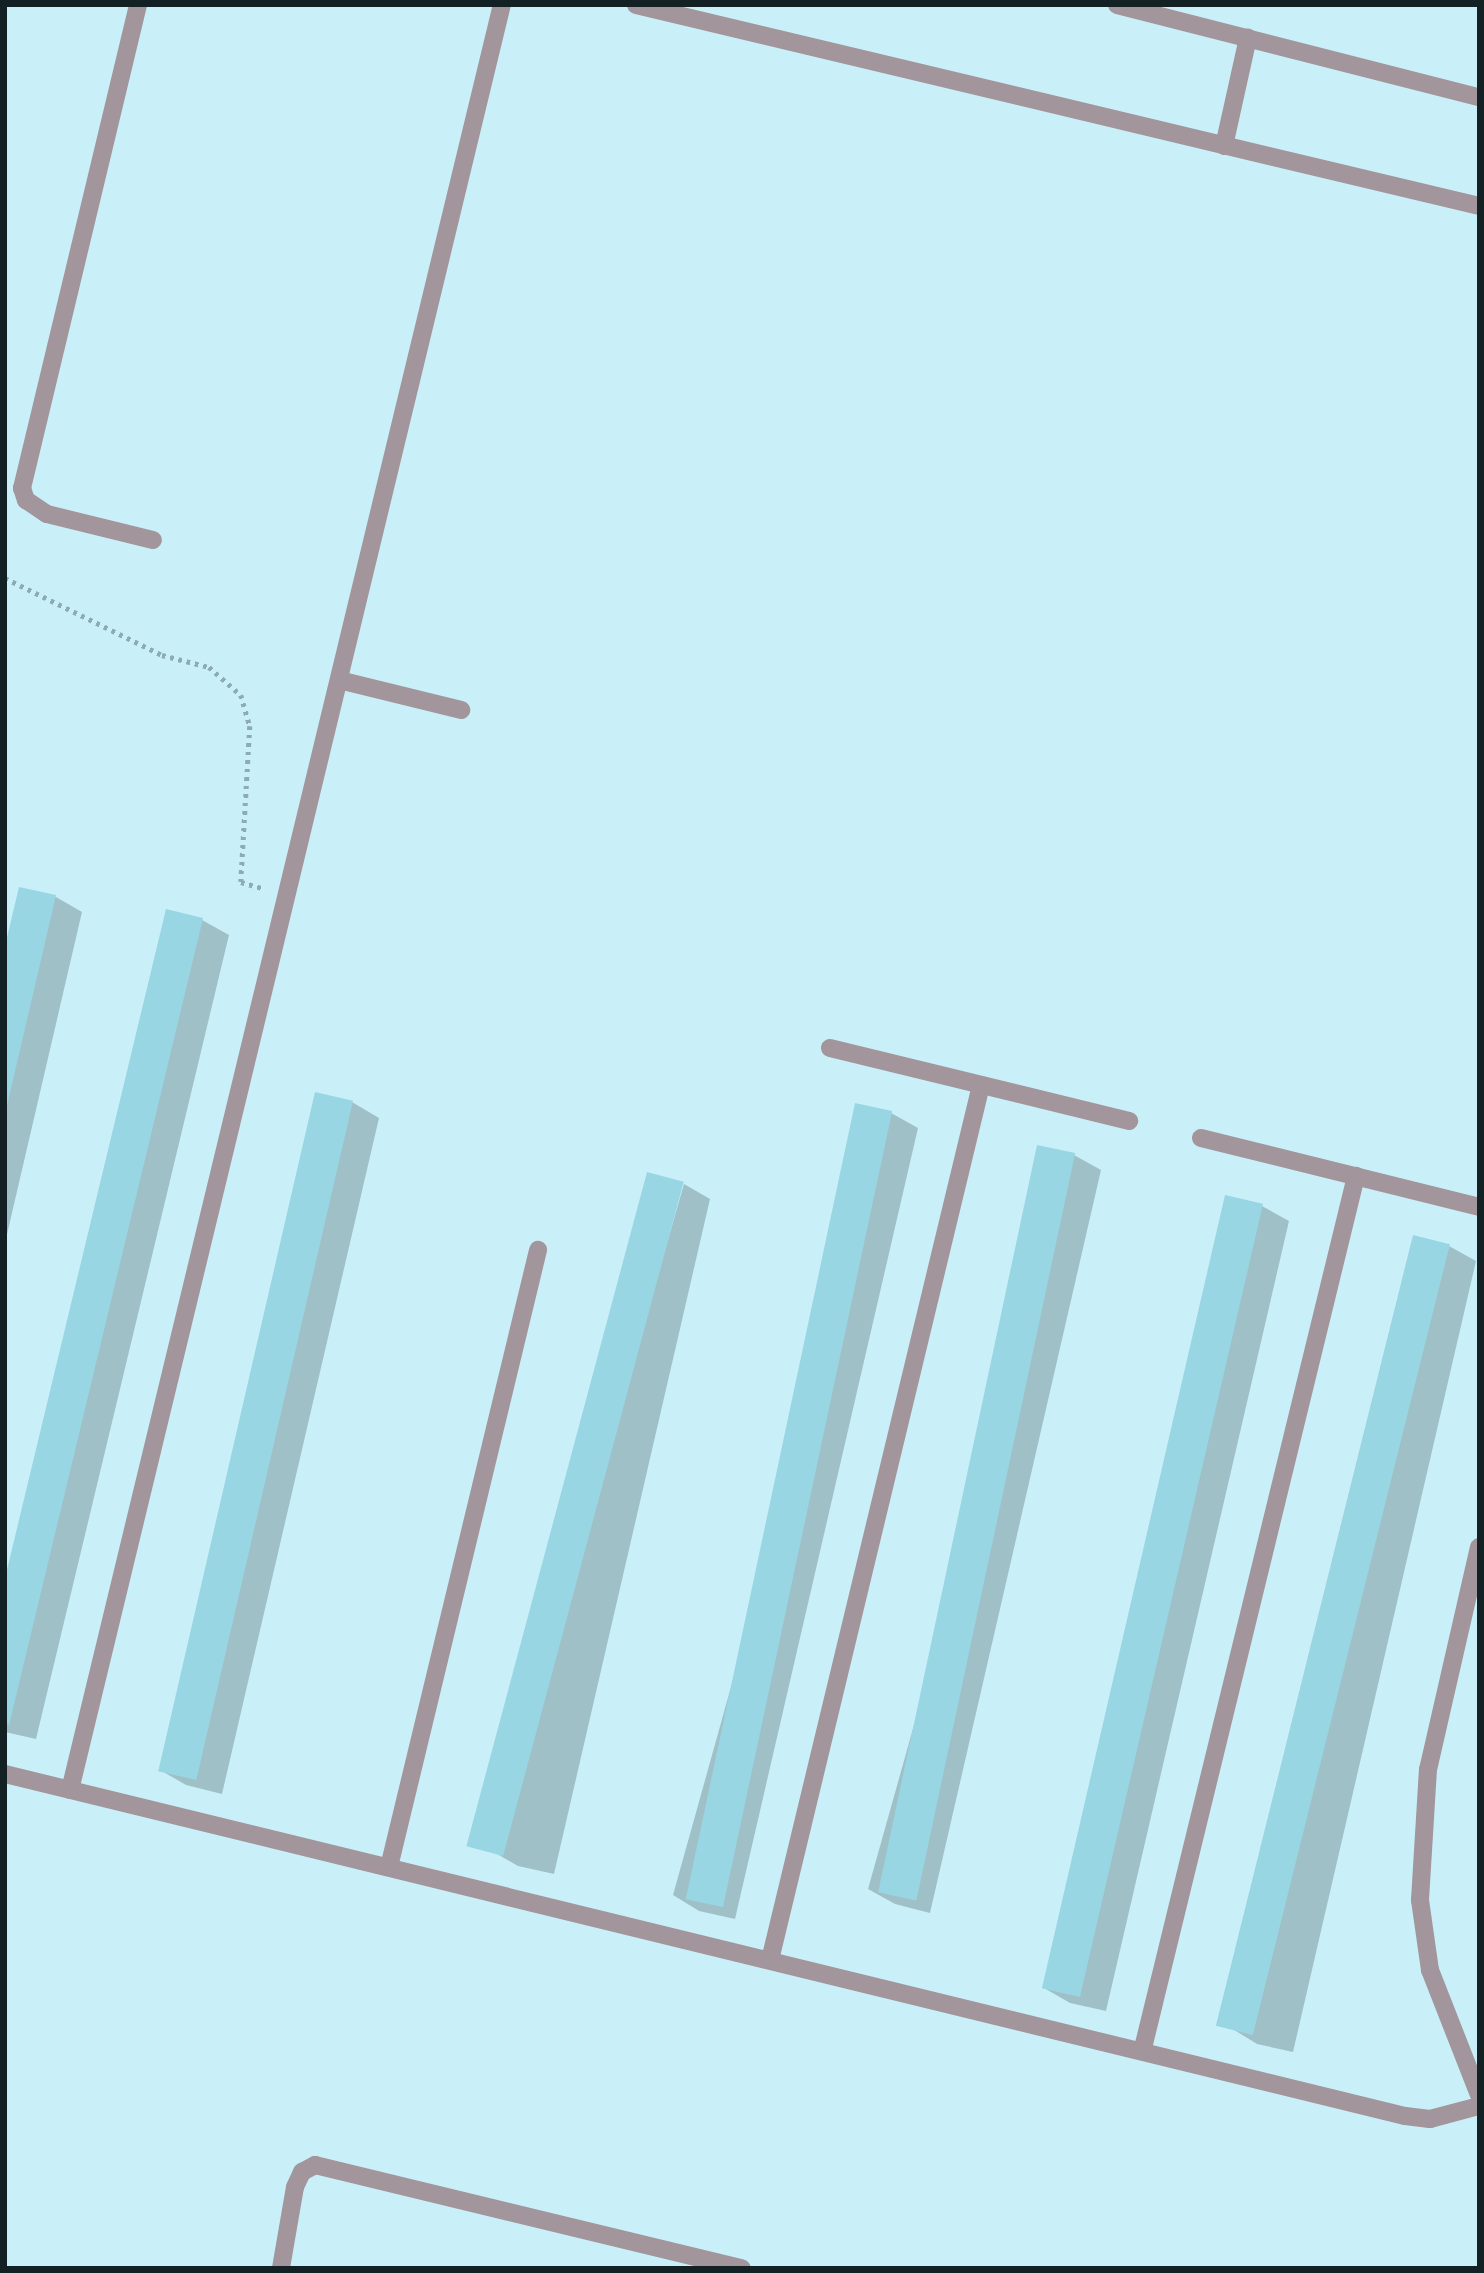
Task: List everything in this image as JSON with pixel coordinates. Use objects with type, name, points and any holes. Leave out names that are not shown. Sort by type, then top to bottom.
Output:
[{"type":"street","points":[[138,5],[22,488],[26,500],[47,514],[153,540]]},
{"type":"street","points":[[70,1790],[502,5]]},
{"type":"street","points":[[636,5],[702,13],[1224,146],[1479,206]]},
{"type":"street","points":[[1117,5],[1479,97]]},
{"type":"street","points":[[1224,146],[1248,38]]},
{"type":"street","points":[[339,680],[461,709]]},
{"type":"street","points":[[830,1048],[1129,1121]]},
{"type":"street","points":[[770,1960],[981,1085]]},
{"type":"street","points":[[1201,1138],[1479,1207]]},
{"type":"street","points":[[1143,2048],[1356,1177]]},
{"type":"street","points":[[389,1867],[538,1250]]},
{"type":"street","points":[[1479,1547],[1428,1769],[1420,1899],[1430,1970],[1479,2095]]},
{"type":"street","points":[[5,1774],[1143,2048],[1405,2116],[1438,2118],[1479,2106]]},
{"type":"street","points":[[281,2268],[295,2187],[302,2172],[315,2165],[742,2268]]},
{"type":"path","points":[[5,578],[162,655],[209,667],[241,695],[250,726],[242,882],[287,895]]},
{"type":"building","points":[[19,887],[56,895],[6,1110],[5,946]]},
{"type":"building","points":[[166,909],[203,918],[9,1725],[5,1724],[5,1578]]},
{"type":"building","points":[[315,1092],[353,1101],[196,1780],[158,1771]]},
{"type":"building","points":[[855,1103],[892,1111],[723,1907],[686,1899]]},
{"type":"building","points":[[1037,1145],[1075,1153],[916,1900],[878,1892]]},
{"type":"building","points":[[647,1172],[684,1182],[503,1856],[466,1846]]},
{"type":"building","points":[[1225,1195],[1263,1204],[1080,1997],[1042,1988]]},
{"type":"building","points":[[1413,1235],[1450,1244],[1253,2035],[1216,2026]]}]
